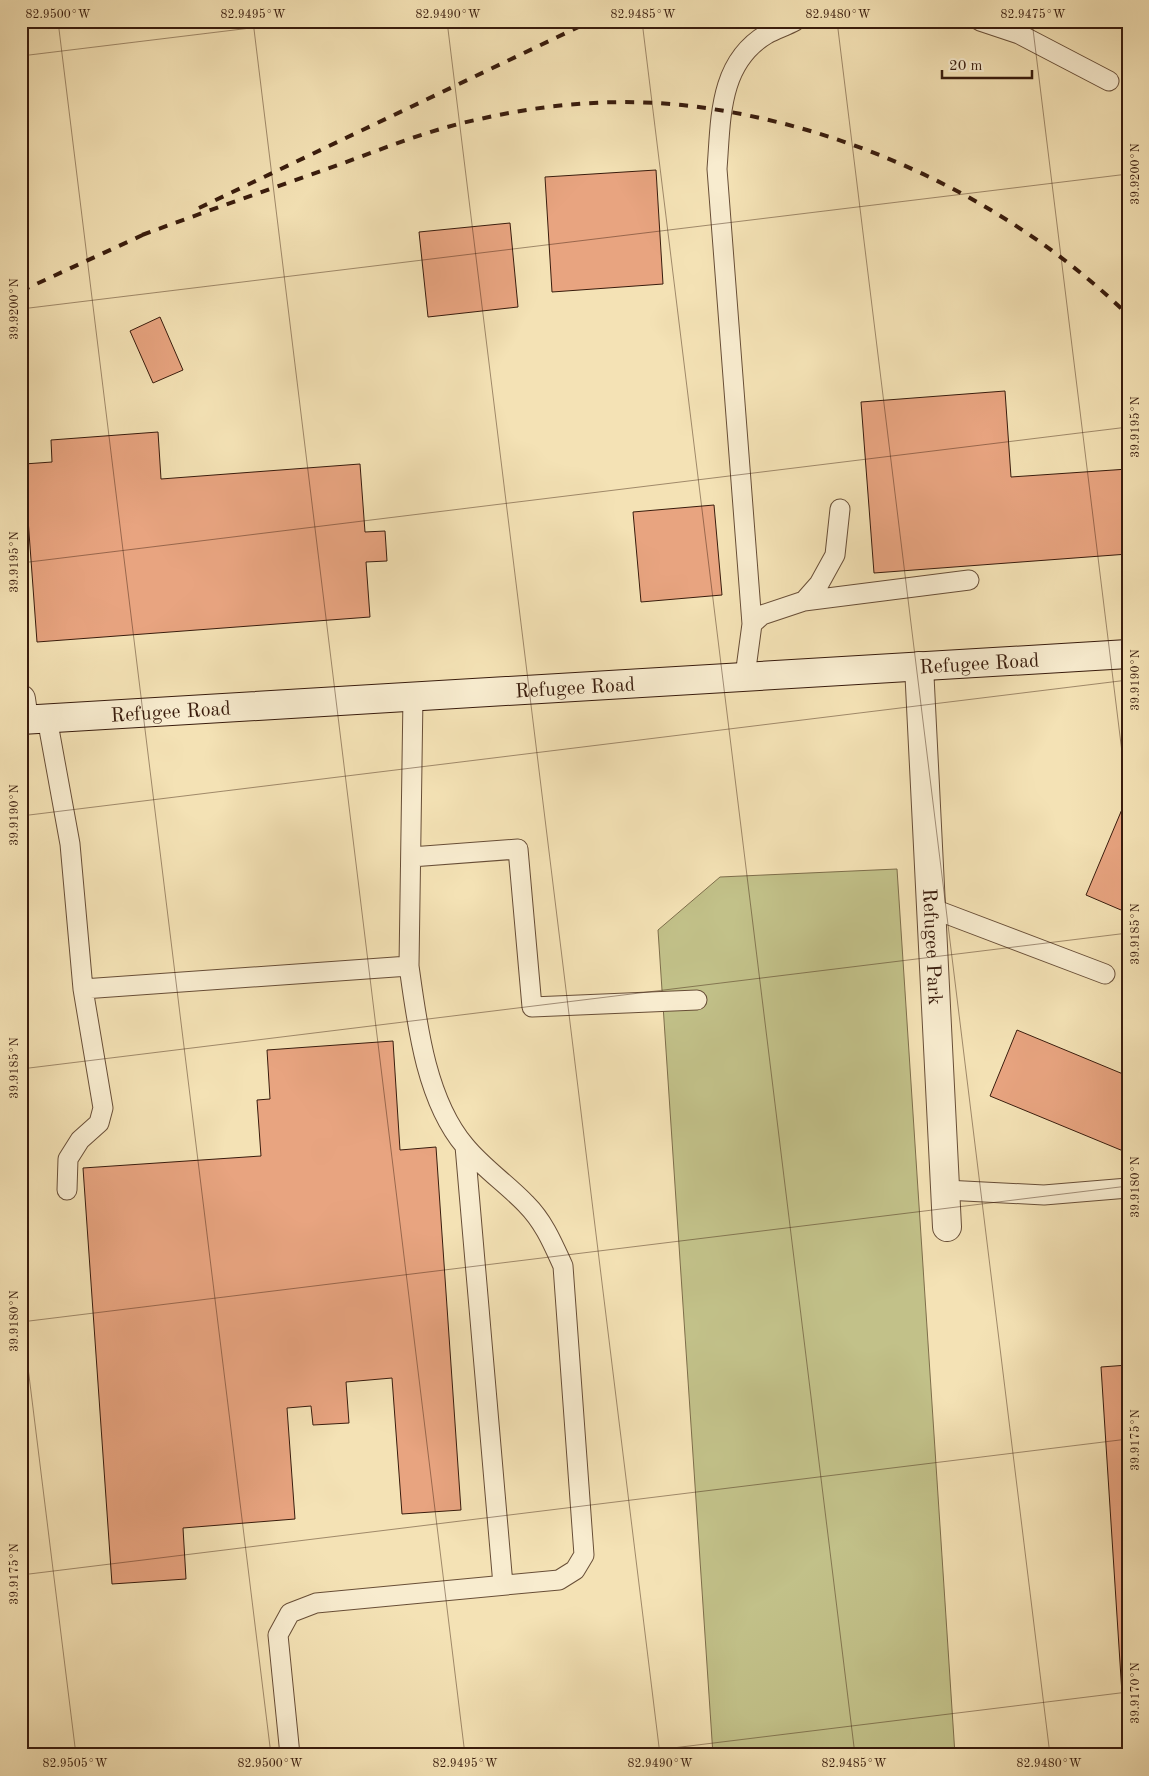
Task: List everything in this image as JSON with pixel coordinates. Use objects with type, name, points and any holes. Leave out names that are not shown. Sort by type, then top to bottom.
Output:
[{"type":"main road","name":"Refugee Road","points":[[28,714],[413,696],[1128,654]]},
{"type":"main road","name":"Refugee Park","points":[[919,666],[947,1227]]},
{"type":"lane","points":[[745,676],[752,624],[717,169],[722,112],[729,76],[744,53],[766,35],[795,21]]},
{"type":"lane","points":[[980,21],[1019,34],[1109,81]]},
{"type":"lane","points":[[804,601],[819,584],[835,555],[840,508]]},
{"type":"lane","points":[[752,624],[762,615],[804,601],[969,580]]},
{"type":"lane","points":[[290,1755],[278,1635],[290,1613],[316,1603],[559,1580],[575,1570],[584,1555],[563,1266],[549,1233],[527,1205],[465,1146],[441,1107],[432,1084],[417,1029],[409,966],[413,696]]},
{"type":"lane","points":[[28,714],[70,844],[83,989],[104,1108],[99,1123],[80,1140],[68,1159],[67,1190]]},
{"type":"lane","points":[[411,857],[518,849],[532,1007],[697,1000]]},
{"type":"lane","points":[[931,908],[1105,974]]},
{"type":"lane","points":[[83,989],[409,966]]},
{"type":"lane","points":[[465,1146],[503,1585]]},
{"type":"lane","points":[[945,1190],[1044,1195],[1128,1188]]},
{"type":"shaded area","points":[[897,869],[955,1755],[713,1755],[658,930],[720,877]]},
{"type":"building","points":[[656,170],[663,284],[552,292],[545,177]]},
{"type":"building","points":[[510,223],[518,307],[428,317],[419,232]]},
{"type":"building","points":[[160,317],[183,370],[153,383],[130,331]]},
{"type":"building","points":[[1005,391],[1011,477],[1128,469],[1128,554],[874,573],[861,402]]},
{"type":"building","points":[[158,432],[161,479],[360,464],[365,532],[385,531],[387,561],[366,562],[370,617],[37,642],[24,464],[52,462],[51,440]]},
{"type":"building","points":[[714,505],[722,595],[641,602],[633,512]]},
{"type":"building","points":[[1128,795],[1128,913],[1086,895]]},
{"type":"building","points":[[1017,1030],[1123,1074],[1128,1063],[1128,1153],[990,1096]]},
{"type":"building","points":[[393,1041],[400,1150],[436,1147],[461,1510],[402,1514],[392,1378],[346,1382],[349,1423],[313,1425],[311,1406],[287,1408],[295,1519],[183,1528],[186,1579],[112,1584],[83,1168],[261,1156],[257,1100],[270,1099],[267,1050]]},
{"type":"building","points":[[1128,1365],[1128,1725],[1124,1725],[1101,1367]]},
{"type":"railway","points":[[199,208],[591,21]]},
{"type":"railway","points":[[142,235],[408,139],[462,123],[555,106],[606,102],[682,105],[743,114],[804,129],[864,149],[922,174],[978,203],[1032,236],[1082,274],[1128,315]]},
{"type":"railway","points":[[21,291],[147,233]]}]
